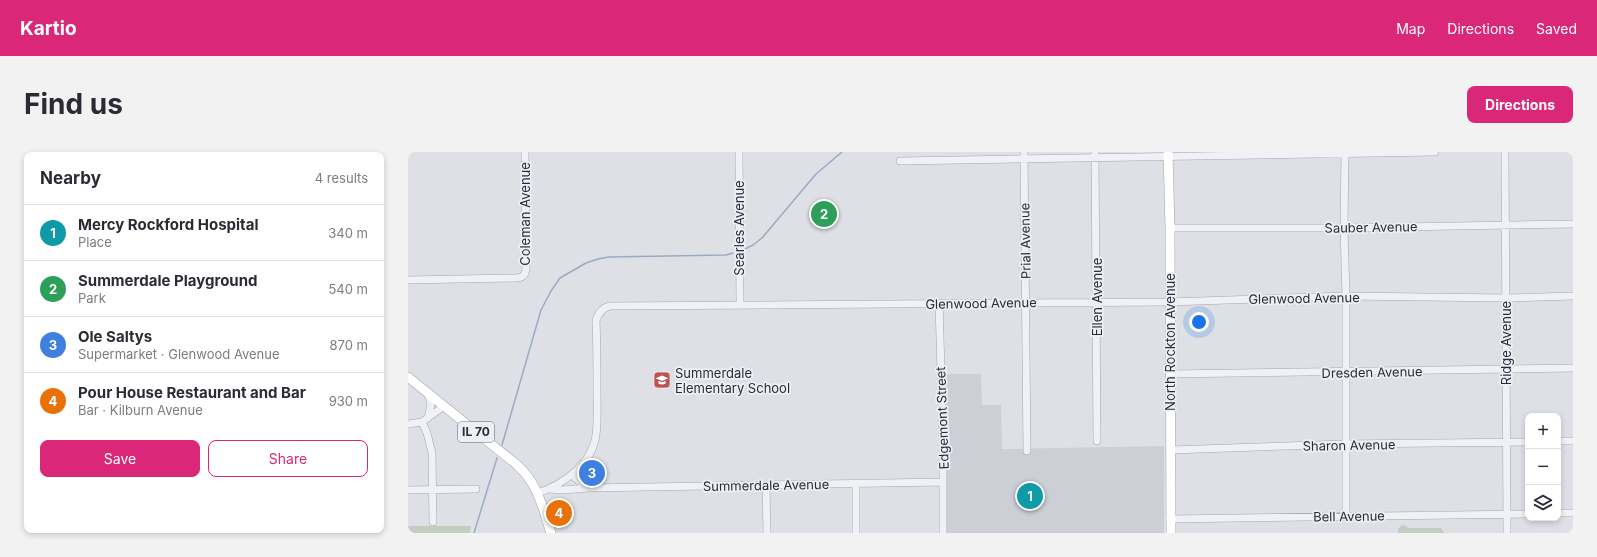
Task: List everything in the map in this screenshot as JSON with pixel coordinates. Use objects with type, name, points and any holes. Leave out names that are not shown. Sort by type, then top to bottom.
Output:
[{"type":"main road","name":"North Rockton Avenue","points":[[1168,154],[1170,228],[1170,533]]},
{"type":"main road","name":"IL 70","points":[[408,377],[522,470],[534,484],[551,533]]},
{"type":"street","name":"Coleman Avenue","points":[[408,280],[516,278],[523,276],[526,269],[525,152]]},
{"type":"street","name":"Searles Avenue","points":[[739,152],[740,304]]},
{"type":"street","points":[[900,162],[1024,156],[1435,152]]},
{"type":"street","name":"Ridge Avenue","points":[[1505,152],[1507,533]]},
{"type":"street","points":[[1345,153],[1344,228],[1346,296],[1346,516]]},
{"type":"street","name":"Ellen Avenue","points":[[1095,155],[1097,441]]},
{"type":"street","name":"Prial Avenue","points":[[1024,156],[1027,451]]},
{"type":"street","name":"Sauber Avenue","points":[[1170,228],[1344,228],[1573,224]]},
{"type":"street","name":"Glenwood Avenue","points":[[538,493],[550,489],[572,475],[586,459],[594,442],[596,435],[596,321],[598,315],[606,307],[617,305],[1170,302],[1346,296],[1506,298],[1573,296]]},
{"type":"street","name":"Edgemont Street","points":[[938,303],[943,533]]},
{"type":"street","name":"Dresden Avenue","points":[[1170,374],[1573,368]]},
{"type":"street","points":[[428,393],[431,404],[425,420],[431,445],[433,522]]},
{"type":"street","points":[[408,424],[425,420],[444,406]]},
{"type":"street","points":[[1561,441],[1573,441]]},
{"type":"street","name":"Sharon Avenue","points":[[1170,450],[1346,444],[1525,442]]},
{"type":"street","points":[[572,475],[588,488]]},
{"type":"street","name":"Summerdale Avenue","points":[[550,489],[562,490],[588,488],[943,482]]},
{"type":"street","points":[[856,484],[856,533]]},
{"type":"street","points":[[766,485],[767,533]]},
{"type":"street","points":[[408,490],[476,489]]},
{"type":"street","points":[[1561,513],[1573,512]]},
{"type":"street","name":"Bell Avenue","points":[[1170,519],[1525,514]]},
{"type":"shaded area","points":[[943,374],[981,374],[982,405],[1001,405],[1002,449],[1164,446],[1164,533],[945,533]]},
{"type":"green space","points":[[1402,525],[1407,526],[1408,528],[1441,528],[1444,533],[1398,533],[1398,529]]},
{"type":"green space","points":[[408,526],[471,526],[470,533],[408,533]]},
{"type":"waterway","points":[[743,250],[762,238],[816,174],[842,152]]},
{"type":"waterway","points":[[502,445],[541,310],[560,278],[586,263],[609,257],[726,255],[733,253]]},
{"type":"waterway","points":[[474,533],[497,458]]},
{"type":"place","name":"Summerdale Playground","points":[[824,214]]},
{"type":"place","name":"Summerdale Elementary School","points":[[662,380]]},
{"type":"place","name":"Ole Saltys","points":[[592,473]]},
{"type":"place","name":"Mercy Rockford Hospital","points":[[1030,496]]},
{"type":"place","name":"Pour House Restaurant and Bar","points":[[559,513]]}]
